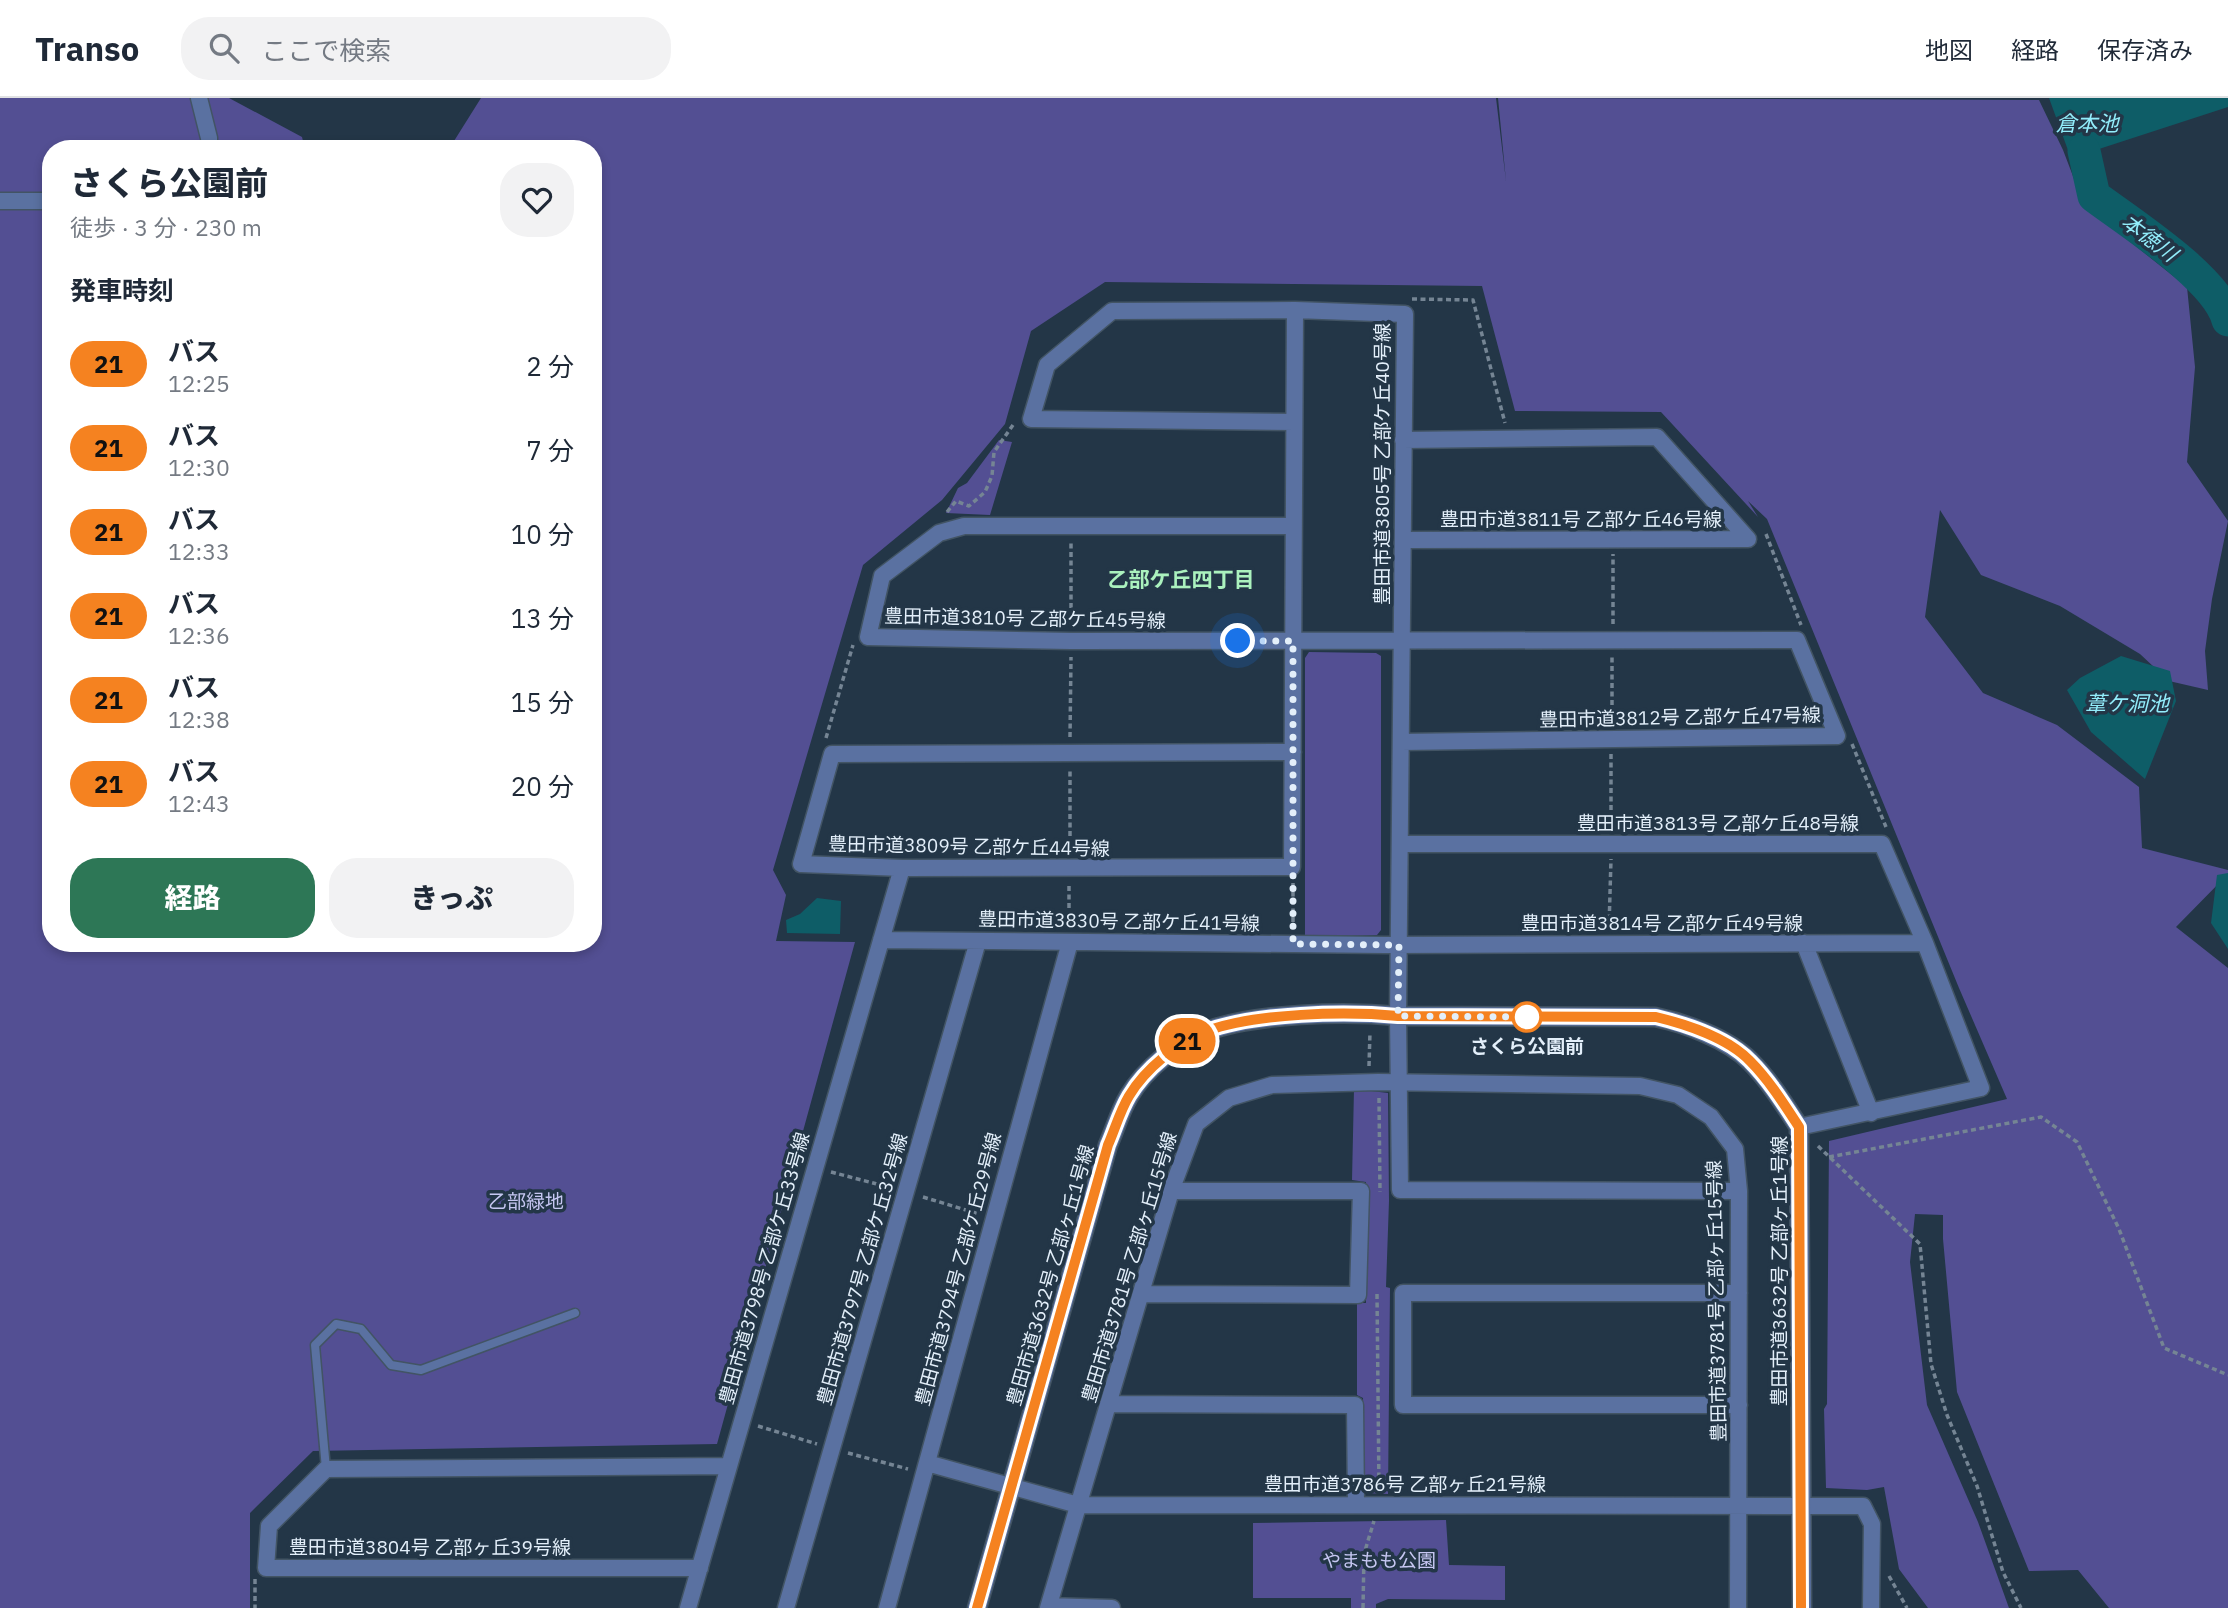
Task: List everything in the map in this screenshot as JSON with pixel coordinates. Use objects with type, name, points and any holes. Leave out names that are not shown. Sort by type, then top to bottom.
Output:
[{"type":"street","points":[[199,98],[209,140]]},
{"type":"street","points":[[0,201],[42,201]]},
{"type":"street","points":[[1292,867],[1294,310]]},
{"type":"street","name":"豊田市道3805号 乙部ケ丘40号線","points":[[1294,422],[1031,419],[1047,365],[1112,311],[1294,310],[1405,314],[1398,1016],[1399,1190]]},
{"type":"street","name":"豊田市道3811号 乙部ケ丘46号線","points":[[1403,440],[1657,437],[1748,539],[1403,540]]},
{"type":"street","name":"豊田市道3810号 乙部ケ丘45号線","points":[[1293,526],[964,526],[939,533],[882,576],[868,637],[1071,641],[1402,640]]},
{"type":"street","name":"豊田市道3812号 乙部ケ丘47号線","points":[[1401,742],[1837,736],[1797,640],[1402,640]]},
{"type":"street","name":"豊田市道3809号 乙部ケ丘44号線","points":[[1292,867],[902,868],[801,864],[832,754],[1293,752]]},
{"type":"street","name":"豊田市道3813号 乙部ケ丘48号線","points":[[1400,844],[1882,844],[1925,943],[1981,1088],[1799,1127]]},
{"type":"street","name":"豊田市道3798号 乙部ケ丘33号線","points":[[688,1608],[902,868]]},
{"type":"street","name":"豊田市道3830号 乙部ケ丘41号線","points":[[881,940],[1399,945]]},
{"type":"street","name":"豊田市道3797号 乙部ケ丘32号線","points":[[786,1608],[978,941]]},
{"type":"street","name":"豊田市道3794号 乙部ケ丘29号線","points":[[887,1608],[1070,942]]},
{"type":"street","points":[[1804,943],[1871,1113]]},
{"type":"street","name":"豊田市道3814号 乙部ケ丘49号線","points":[[1399,945],[1925,943]]},
{"type":"street","name":"豊田市道3632号 乙部ヶ丘1号線","points":[[977,1608],[1108,1145],[1130,1095],[1160,1060],[1207,1031],[1272,1017],[1373,1021],[1398,1016],[1656,1017],[1706,1032],[1748,1059],[1778,1095],[1799,1127],[1801,1608]]},
{"type":"street","name":"豊田市道3781号 乙部ヶ丘15号線","points":[[1048,1607],[1171,1191],[1196,1125],[1229,1098],[1272,1085],[1374,1082],[1640,1086],[1678,1095],[1711,1117],[1735,1149],[1739,1191],[1738,1608]]},
{"type":"street","points":[[1399,1190],[1739,1191]]},
{"type":"street","points":[[1141,1294],[1358,1295],[1361,1191],[1171,1191]]},
{"type":"street","points":[[1739,1293],[1403,1293],[1403,1405],[1739,1405]]},
{"type":"street","points":[[1108,1404],[1355,1405],[1356,1505]]},
{"type":"street","points":[[326,1469],[729,1466]]},
{"type":"street","name":"豊田市道3804号 乙部ヶ丘39号線","points":[[326,1469],[269,1526],[266,1568],[700,1568]]},
{"type":"street","name":"豊田市道3786号 乙部ヶ丘21号線","points":[[925,1469],[1012,1487],[1078,1505],[1863,1506],[1872,1524],[1871,1608]]},
{"type":"street","points":[[1048,1607],[1112,1608]]},
{"type":"lane","points":[[326,1469],[314,1345],[336,1324],[361,1329],[391,1365],[421,1370],[575,1313]]},
{"type":"path","points":[[1405,299],[1473,300],[1505,423]]},
{"type":"path","points":[[946,513],[956,501],[969,506],[985,492],[992,476],[994,452],[1013,425]]},
{"type":"path","points":[[1069,925],[1071,526]]},
{"type":"path","points":[[1765,534],[1803,630]]},
{"type":"path","points":[[1609,944],[1613,538]]},
{"type":"path","points":[[823,748],[854,639]]},
{"type":"path","points":[[1851,741],[1889,836]]},
{"type":"path","points":[[1292,867],[1293,944]]},
{"type":"path","points":[[1373,1021],[1379,1204]]},
{"type":"path","points":[[1829,1157],[2041,1117],[2077,1142],[2119,1229],[2164,1349],[2228,1375]]},
{"type":"path","points":[[1814,1142],[1920,1244],[1931,1364],[1947,1415],[1977,1486],[2003,1573],[2021,1608]]},
{"type":"path","points":[[815,1168],[994,1219]]},
{"type":"path","points":[[1361,1191],[1399,1190]]},
{"type":"path","points":[[1358,1295],[1377,1293],[1379,1406],[1379,1505],[1364,1554],[1363,1608]]},
{"type":"path","points":[[1355,1405],[1379,1406]]},
{"type":"path","points":[[742,1422],[832,1449],[925,1469]]},
{"type":"path","points":[[1887,1573],[1907,1608]]},
{"type":"path","points":[[255,1577],[255,1608]]},
{"type":"green space","name":"乙部緑地","points":[[0,98],[229,98],[302,137],[303,140],[42,140],[42,952],[602,952],[602,140],[455,140],[481,98],[1496,98],[1506,181],[1498,98],[2039,100],[2063,150],[2084,205],[2187,287],[2195,367],[2187,462],[2228,521],[2212,599],[2205,651],[2208,690],[2169,681],[2140,654],[2060,606],[1981,575],[1940,510],[1925,617],[1983,693],[2057,725],[2139,787],[2142,848],[2228,870],[2228,874],[2176,927],[2228,968],[2228,1608],[2109,1608],[2078,1570],[2029,1571],[1957,1392],[1943,1215],[1915,1214],[1910,1262],[1927,1405],[1978,1522],[2009,1608],[1928,1608],[1899,1569],[1884,1487],[1867,1490],[1826,1488],[1824,1409],[1827,1404],[1829,1141],[2007,1099],[1767,519],[1748,501],[1758,517],[1661,412],[1515,411],[1482,286],[1105,282],[1031,331],[1005,424],[942,500],[863,565],[773,870],[786,895],[776,941],[855,942],[717,1444],[313,1451],[250,1513],[250,1608],[0,1608]]},
{"type":"green space","points":[[999,440],[1012,442],[990,515],[946,513],[958,488],[967,483]]},
{"type":"green space","points":[[1309,652],[1376,653],[1381,656],[1381,930],[1377,935],[1305,937],[1305,658]]},
{"type":"green space","points":[[1354,1089],[1388,1093],[1388,1494],[1364,1493],[1363,1398],[1357,1395],[1357,1303],[1366,1303],[1366,1182],[1352,1180]]},
{"type":"green space","name":"やまもも公園","points":[[1446,1520],[1449,1565],[1505,1566],[1505,1600],[1388,1599],[1376,1604],[1376,1608],[1351,1608],[1351,1598],[1253,1598],[1253,1523]]},
{"type":"water","name":"倉本池","points":[[2049,98],[2228,98],[2228,107],[2099,149],[2069,153]]},
{"type":"water","name":"葦ケ洞池","points":[[2121,656],[2170,671],[2176,701],[2145,779],[2091,732],[2067,690],[2080,678]]},
{"type":"water","points":[[2228,873],[2228,949],[2211,923],[2217,875]]},
{"type":"water","points":[[817,898],[841,901],[840,934],[787,933],[786,920],[800,914]]},
{"type":"waterway","name":"本徳川","points":[[2084,151],[2094,196],[2190,269],[2221,304],[2228,320]]},
{"type":"bus line","name":"21","points":[[977,1608],[1108,1145],[1130,1095],[1160,1060],[1207,1031],[1272,1017],[1376,1014],[1656,1017],[1706,1032],[1748,1059],[1778,1095],[1799,1127],[1801,1608]]},
{"type":"place","name":"さくら公園前","points":[[1527,1017]]},
{"type":"district","name":"乙部ケ丘四丁目","points":[[1181,580]]},
{"type":"route","points":[[1238,641],[1293,641],[1293,944],[1399,945],[1398,1016],[1527,1017]]}]
